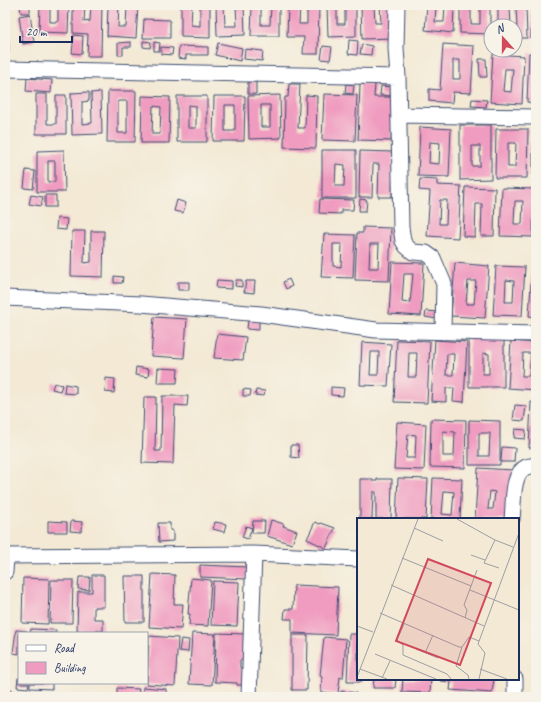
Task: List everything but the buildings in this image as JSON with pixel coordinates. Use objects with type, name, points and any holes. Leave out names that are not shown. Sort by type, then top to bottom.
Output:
[{"type":"street","points":[[397,5],[396,48],[401,227],[403,241],[406,246],[413,252],[426,253],[433,258],[444,284],[443,332]]},
{"type":"street","points":[[5,69],[398,77]]},
{"type":"street","points":[[399,116],[536,117]]},
{"type":"street","points":[[5,298],[141,304],[261,314],[376,330],[536,334]]},
{"type":"street","points":[[512,518],[516,482],[519,474],[526,468],[536,466]]},
{"type":"street","points":[[249,697],[254,554]]},
{"type":"street","points":[[5,572],[5,556],[254,554],[357,559]]},
{"type":"street","points":[[514,680],[515,697]]}]
